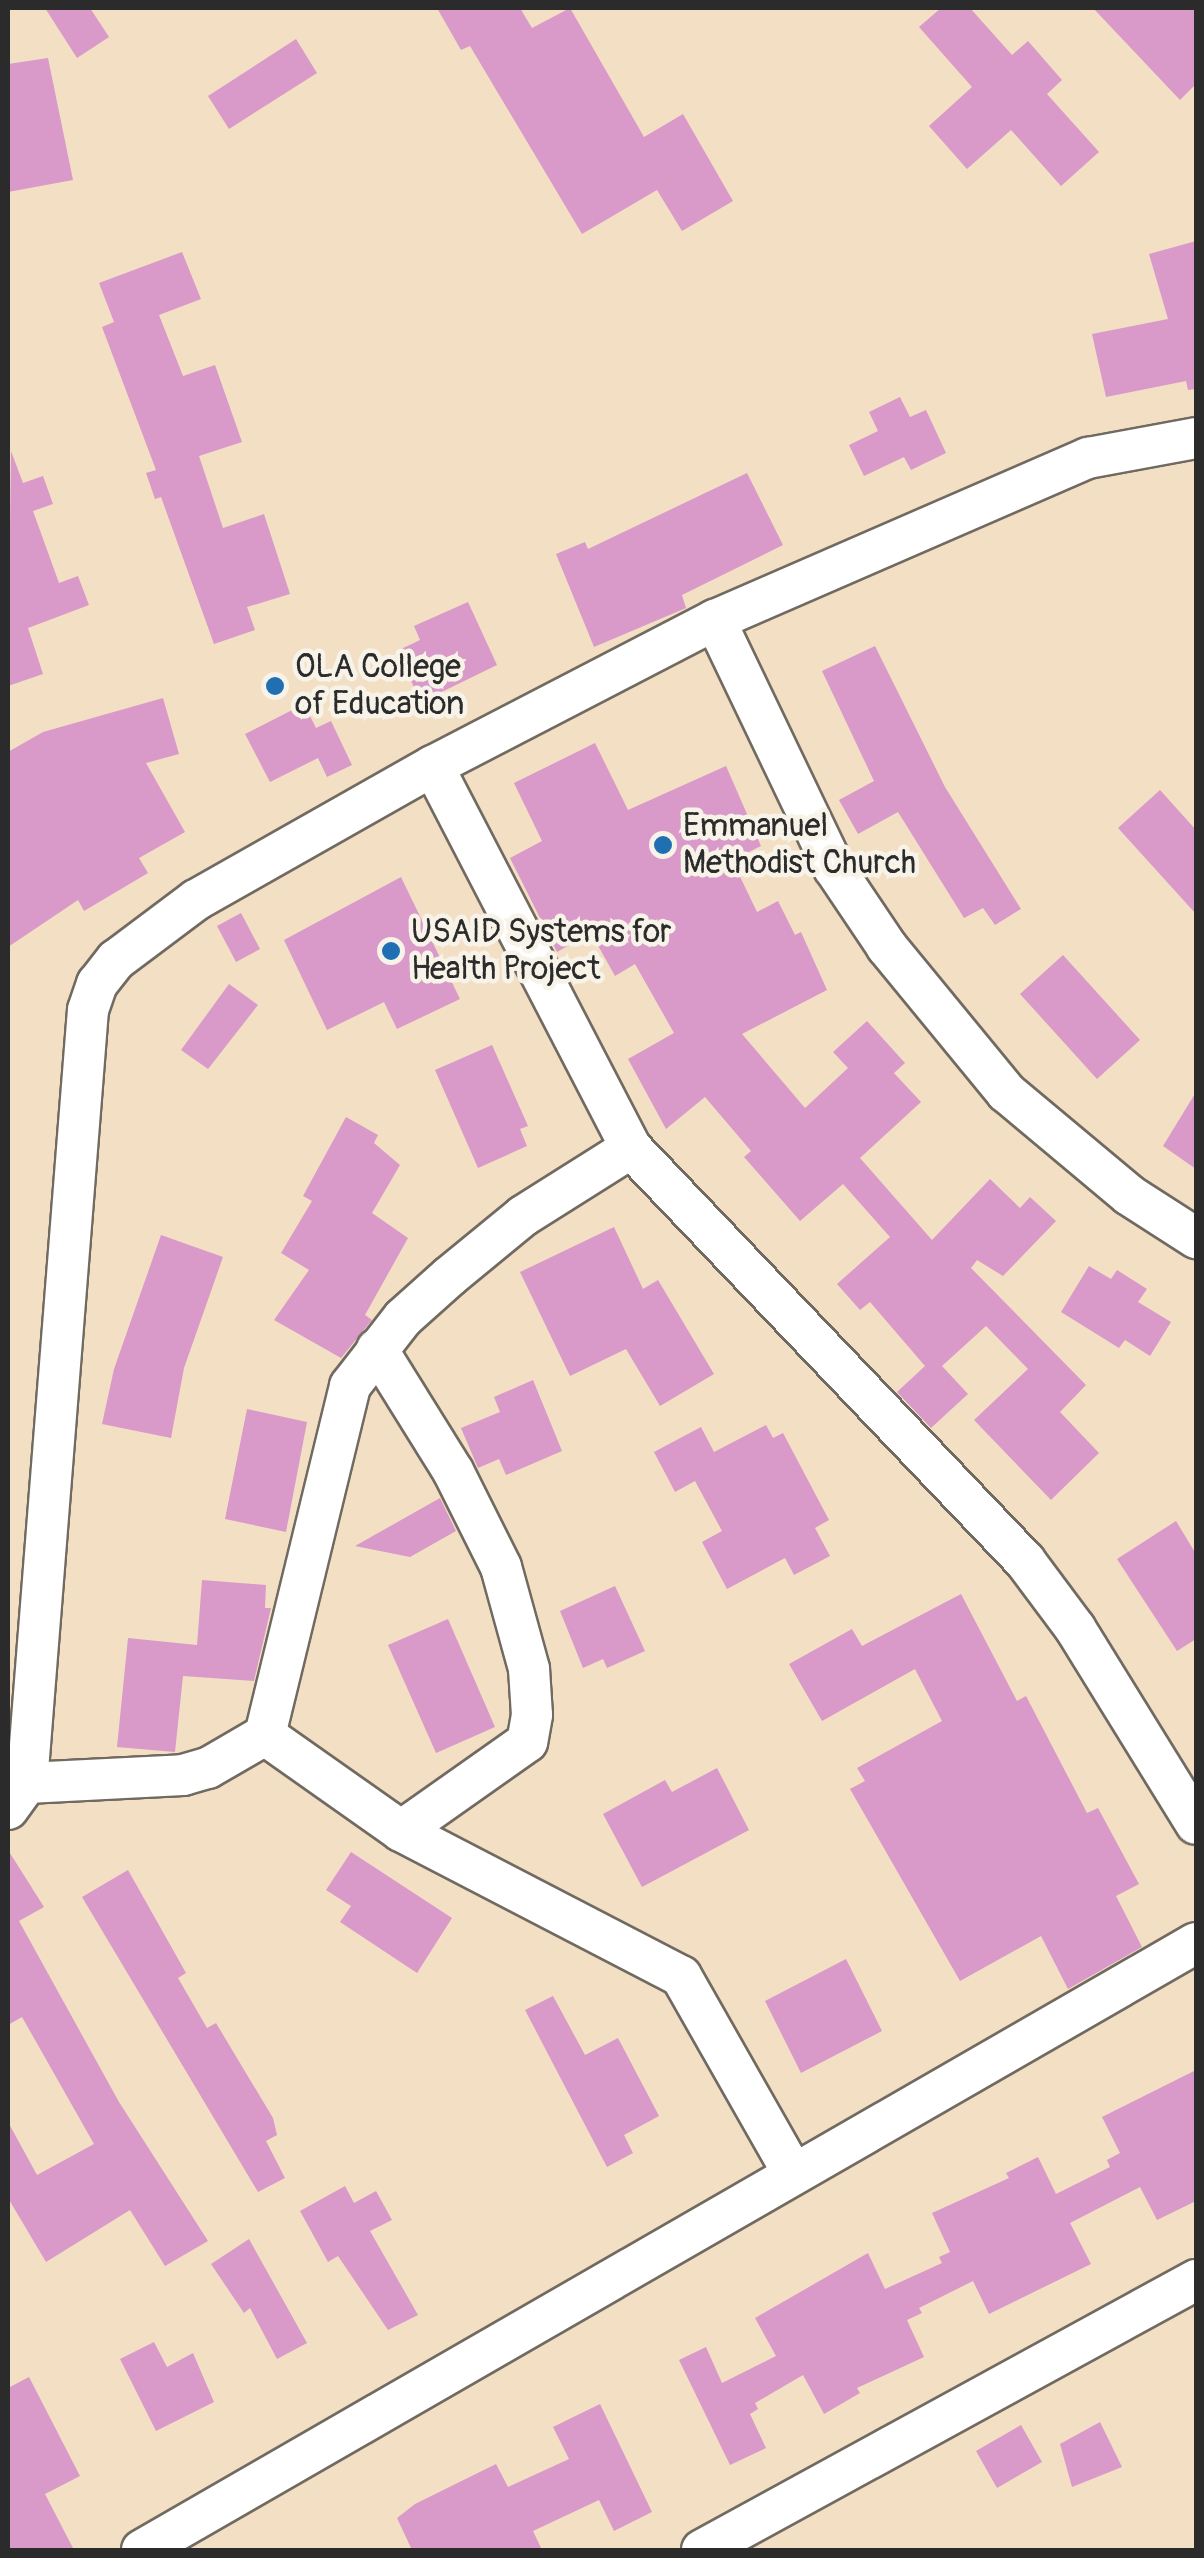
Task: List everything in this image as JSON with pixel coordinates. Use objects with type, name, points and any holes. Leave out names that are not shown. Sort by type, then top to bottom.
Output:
[{"type":"street","points":[[631,1148],[524,1216],[403,1318],[376,1350],[342,1402],[265,1735],[208,1768],[183,1775],[18,1796],[88,1010],[96,984],[154,928],[196,900],[432,766],[715,620],[1088,458],[1196,438]]},
{"type":"street","points":[[715,620],[834,868],[898,961],[1006,1092],[1129,1196],[1196,1238]]},
{"type":"street","points":[[432,766],[631,1148],[1025,1561],[1076,1628],[1196,1824]]},
{"type":"street","points":[[376,1350],[453,1470],[501,1567],[529,1669],[532,1715],[527,1742],[401,1831]]},
{"type":"street","points":[[265,1735],[401,1831],[681,1976],[793,2173]]},
{"type":"street","points":[[142,2550],[1196,1943]]},
{"type":"street","points":[[702,2550],[1196,2280]]},
{"type":"building","points":[[45,8],[90,8],[109,37],[77,58]]},
{"type":"building","points":[[437,8],[520,8],[532,28],[570,8],[644,137],[683,114],[733,201],[682,231],[657,190],[582,234],[470,46],[461,50]]},
{"type":"building","points":[[941,8],[970,8],[1012,55],[1028,41],[1062,80],[1047,94],[1099,152],[1061,186],[1011,130],[967,169],[929,126],[972,87],[919,27]]},
{"type":"building","points":[[1093,8],[1196,8],[1196,84],[1180,100]]},
{"type":"building","points":[[296,39],[317,73],[229,129],[208,96]]},
{"type":"building","points":[[48,58],[73,180],[8,192],[8,64]]},
{"type":"building","points":[[1196,241],[1196,389],[1188,390],[1186,381],[1106,397],[1092,334],[1168,319],[1149,254]]},
{"type":"building","points":[[182,252],[201,299],[159,315],[183,376],[215,365],[242,442],[199,456],[223,528],[264,514],[290,594],[247,607],[255,630],[214,644],[161,497],[155,499],[146,473],[156,470],[102,327],[114,322],[99,283]]},
{"type":"building","points":[[900,397],[910,417],[926,410],[946,453],[911,470],[904,457],[864,476],[849,445],[878,431],[869,412]]},
{"type":"building","points":[[11,451],[23,483],[43,476],[53,504],[33,511],[59,583],[78,576],[89,605],[28,628],[43,674],[8,686]]},
{"type":"building","points":[[747,473],[783,545],[682,595],[686,608],[594,647],[556,554],[585,542],[588,549]]},
{"type":"building","points":[[468,602],[497,665],[421,702],[397,651],[420,640],[414,626]]},
{"type":"building","points":[[875,646],[945,787],[1021,909],[995,925],[983,908],[964,918],[898,812],[858,834],[839,800],[874,781],[822,671]]},
{"type":"building","points":[[163,698],[179,754],[146,763],[185,832],[139,858],[148,873],[84,911],[78,900],[8,947],[8,752],[43,732]]},
{"type":"building","points":[[304,704],[316,728],[331,721],[352,765],[327,777],[318,758],[270,782],[245,734]]},
{"type":"building","points":[[595,743],[628,810],[726,766],[761,846],[732,860],[757,912],[778,901],[795,935],[801,932],[827,990],[742,1034],[805,1108],[848,1068],[833,1052],[867,1021],[905,1063],[894,1073],[921,1102],[860,1158],[932,1240],[990,1179],[1020,1208],[1030,1197],[1056,1221],[1003,1276],[977,1260],[971,1268],[1086,1385],[1060,1412],[1099,1453],[1051,1500],[974,1420],[1028,1369],[986,1326],[942,1366],[968,1394],[931,1428],[897,1392],[925,1366],[870,1302],[860,1310],[837,1284],[890,1237],[843,1184],[800,1221],[744,1157],[751,1151],[705,1097],[666,1129],[628,1059],[674,1033],[635,964],[615,976],[591,933],[557,952],[510,858],[542,841],[514,783]]},
{"type":"building","points":[[1160,790],[1196,830],[1196,914],[1118,828]]},
{"type":"building","points":[[401,877],[460,999],[397,1029],[384,1002],[327,1030],[284,940]]},
{"type":"building","points":[[241,913],[260,949],[236,962],[217,926]]},
{"type":"building","points":[[1063,955],[1140,1040],[1097,1079],[1020,994]]},
{"type":"building","points":[[229,984],[258,1005],[208,1069],[181,1050]]},
{"type":"building","points":[[492,1045],[528,1126],[520,1129],[527,1146],[478,1168],[435,1070]]},
{"type":"building","points":[[1196,1092],[1196,1169],[1163,1146]]},
{"type":"building","points":[[346,1117],[378,1135],[374,1143],[400,1165],[372,1213],[408,1238],[365,1315],[372,1320],[341,1358],[274,1320],[309,1270],[281,1253],[312,1201],[303,1196]]},
{"type":"building","points":[[614,1227],[643,1289],[658,1280],[714,1374],[660,1406],[626,1349],[570,1376],[520,1272]]},
{"type":"building","points":[[161,1235],[223,1257],[184,1368],[171,1438],[102,1424],[114,1369]]},
{"type":"building","points":[[1089,1266],[1111,1279],[1117,1270],[1147,1289],[1138,1302],[1171,1322],[1150,1356],[1125,1340],[1119,1348],[1061,1312]]},
{"type":"building","points":[[533,1380],[562,1451],[506,1475],[499,1459],[478,1468],[461,1428],[500,1412],[494,1397]]},
{"type":"building","points":[[247,1409],[307,1422],[286,1532],[225,1519]]},
{"type":"building","points":[[766,1425],[773,1438],[783,1433],[829,1520],[815,1528],[830,1556],[794,1575],[785,1558],[727,1589],[702,1542],[722,1531],[695,1481],[675,1492],[654,1452],[701,1427],[714,1452]]},
{"type":"building","points":[[440,1498],[456,1531],[410,1557],[355,1546]]},
{"type":"building","points":[[1176,1521],[1196,1554],[1196,1639],[1177,1651],[1117,1559]]},
{"type":"building","points":[[202,1580],[266,1585],[265,1608],[271,1608],[254,1681],[183,1676],[175,1752],[117,1747],[128,1638],[197,1645]]},
{"type":"building","points":[[615,1586],[645,1651],[607,1668],[603,1659],[583,1668],[560,1611]]},
{"type":"building","points":[[961,1594],[1017,1701],[1026,1696],[1087,1813],[1098,1808],[1139,1884],[1116,1896],[1142,1947],[1068,1989],[1041,1936],[960,1981],[850,1789],[865,1781],[857,1768],[942,1721],[915,1669],[822,1721],[789,1664],[852,1629],[862,1646]]},
{"type":"building","points":[[448,1619],[495,1727],[436,1753],[388,1645]]},
{"type":"building","points":[[717,1768],[749,1830],[642,1887],[603,1814],[665,1780],[672,1792]]},
{"type":"building","points":[[8,1850],[44,1907],[19,1921],[119,2102],[208,2241],[165,2266],[130,2210],[46,2262],[8,2198],[8,2122],[37,2175],[94,2144],[22,2017],[8,2025]]},
{"type":"building","points":[[351,1852],[452,1918],[417,1973],[340,1922],[351,1906],[326,1890]]},
{"type":"building","points":[[128,1870],[186,1973],[178,1978],[207,2028],[216,2023],[273,2118],[277,2135],[266,2141],[285,2178],[258,2192],[82,1897]]},
{"type":"building","points":[[846,1959],[882,2031],[801,2073],[765,2001]]},
{"type":"building","points":[[553,1996],[585,2055],[618,2038],[659,2116],[624,2135],[633,2153],[607,2167],[525,2010]]},
{"type":"building","points":[[1196,2070],[1196,2201],[1157,2220],[1140,2187],[1070,2223],[1091,2264],[989,2314],[973,2281],[919,2308],[922,2313],[907,2320],[924,2357],[857,2388],[860,2393],[824,2414],[803,2375],[755,2403],[758,2409],[750,2414],[766,2448],[730,2465],[679,2360],[706,2347],[722,2383],[776,2356],[755,2318],[868,2253],[885,2289],[942,2263],[939,2257],[950,2252],[932,2213],[1009,2178],[1006,2173],[1038,2157],[1056,2194],[1110,2167],[1107,2160],[1120,2153],[1102,2117]]},
{"type":"building","points":[[345,2186],[354,2203],[376,2191],[392,2220],[370,2231],[418,2315],[388,2330],[338,2256],[328,2262],[300,2211]]},
{"type":"building","points":[[249,2239],[307,2343],[277,2359],[250,2308],[244,2313],[211,2264]]},
{"type":"building","points":[[154,2342],[167,2367],[193,2353],[214,2402],[156,2431],[120,2359]]},
{"type":"building","points":[[29,2377],[80,2476],[45,2494],[74,2550],[8,2550],[8,2388]]},
{"type":"building","points":[[600,2404],[652,2512],[614,2531],[599,2500],[533,2531],[542,2550],[412,2550],[397,2518],[415,2504],[496,2464],[508,2487],[569,2459],[553,2427]]},
{"type":"building","points":[[1100,2422],[1122,2467],[1072,2487],[1060,2444]]},
{"type":"building","points":[[1021,2425],[1042,2462],[997,2488],[976,2451]]},
{"type":"place","name":"OLA College of Education","points":[[275,686]]},
{"type":"place","name":"Emmanuel Methodist Church","points":[[663,845]]},
{"type":"place","name":"USAID Systems for Health Project","points":[[391,951]]}]
